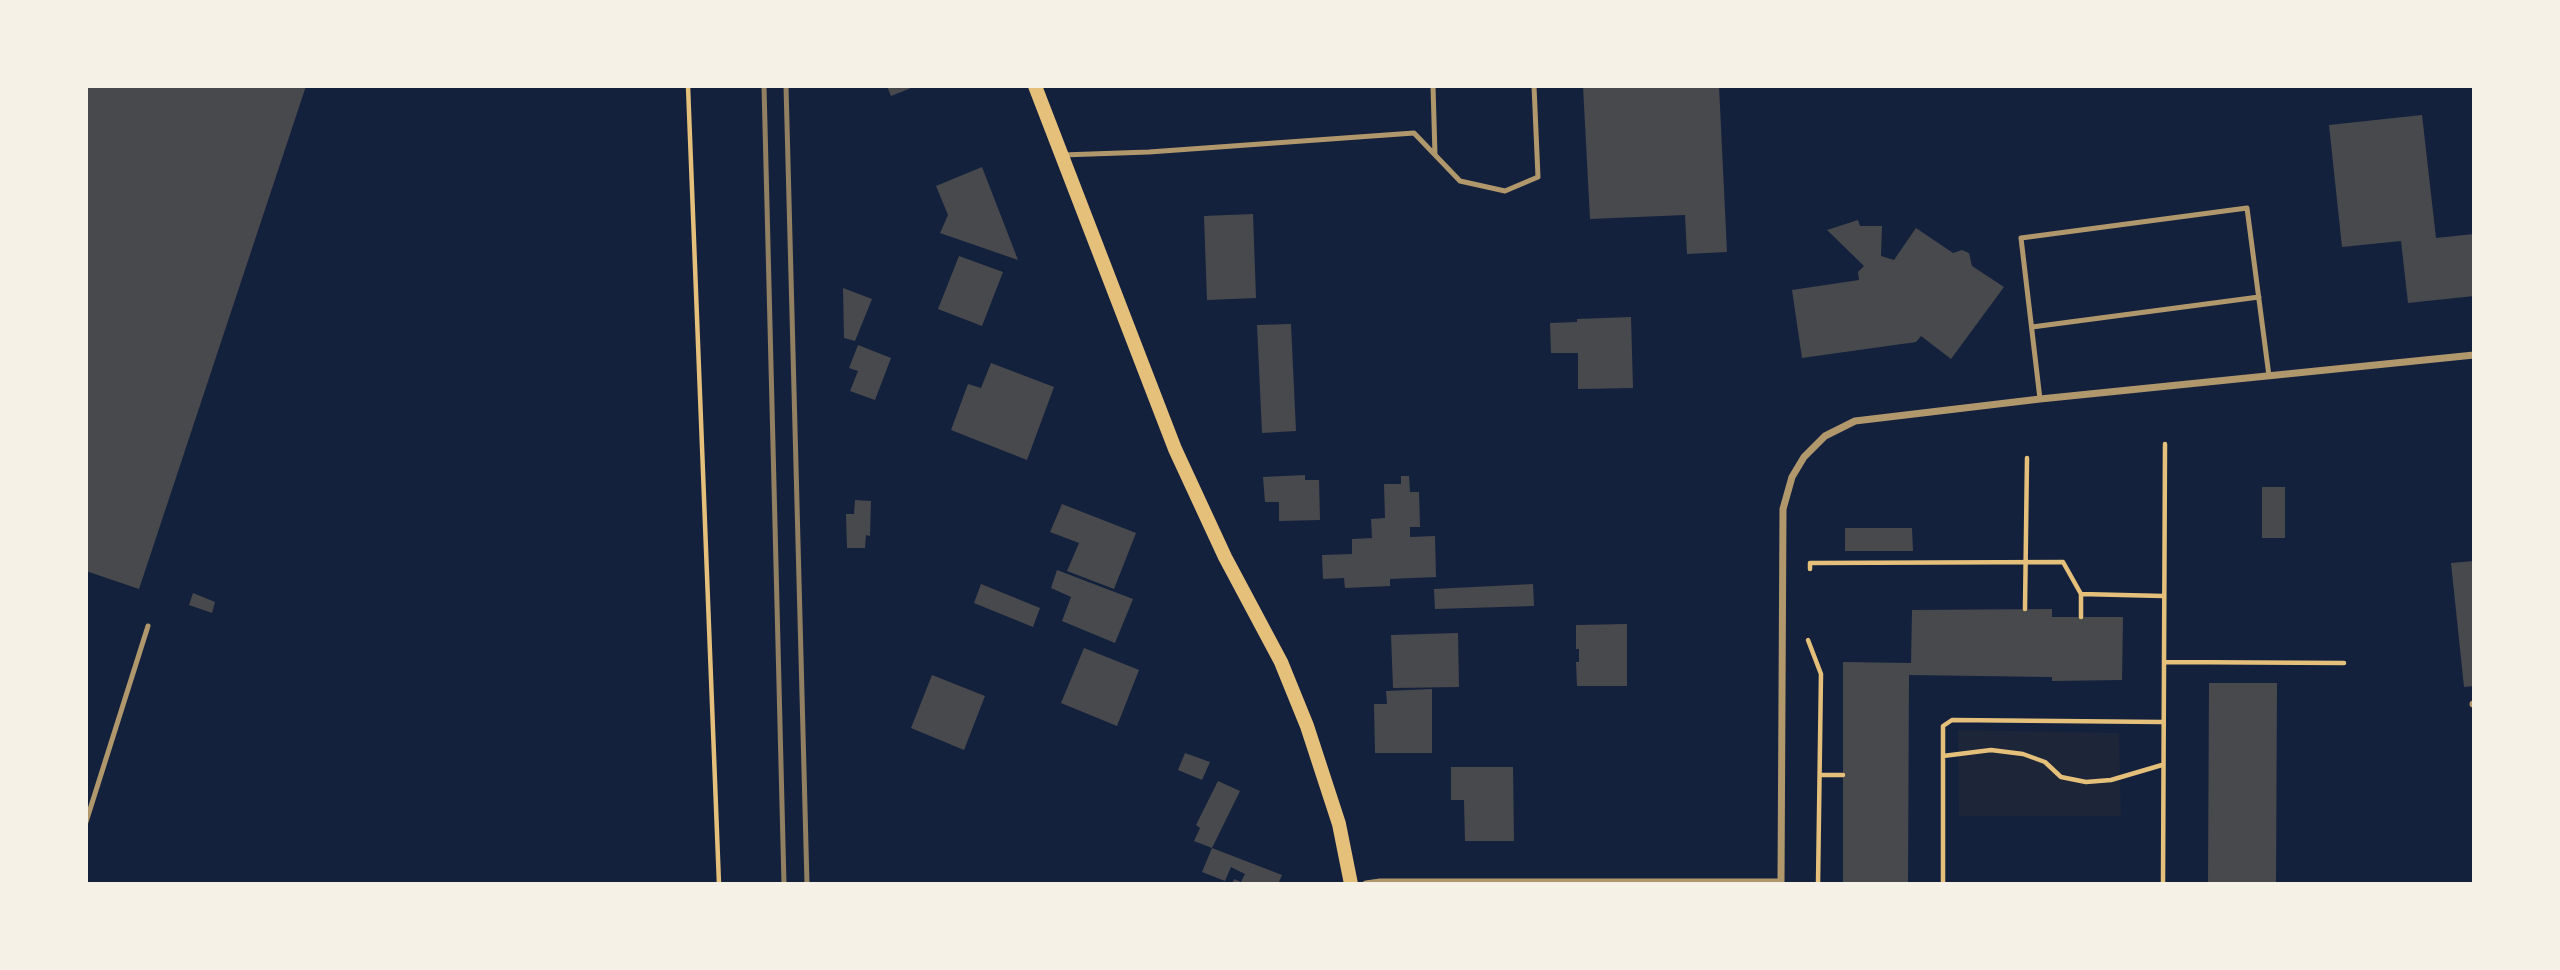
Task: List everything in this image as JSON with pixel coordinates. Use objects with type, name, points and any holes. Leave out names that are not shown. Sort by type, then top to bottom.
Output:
[{"type":"main road","points":[[1035,86],[1175,449],[1225,557],[1281,662],[1307,726],[1339,824],[1351,884]]},
{"type":"street","points":[[1366,884],[1781,883],[1783,509],[1792,477],[1804,457],[1825,436],[1855,421],[2040,399],[2474,355]]},
{"type":"lane","points":[[1433,86],[1435,155]]},
{"type":"lane","points":[[1062,155],[1149,152],[1414,133],[1460,181],[1505,191],[1538,177],[1534,86]]},
{"type":"lane","points":[[2040,399],[2021,238],[2247,208],[2269,376]]},
{"type":"lane","points":[[2032,327],[2259,297]]},
{"type":"lane","points":[[86,822],[148,626]]},
{"type":"path","points":[[688,86],[719,884]]},
{"type":"path","points":[[2162,884],[2165,443]]},
{"type":"path","points":[[2025,609],[2027,458]]},
{"type":"path","points":[[1809,576],[1810,563],[2063,562],[2081,594],[2081,617]]},
{"type":"path","points":[[2081,594],[2162,596]]},
{"type":"path","points":[[1805,632],[1821,674],[1818,884]]},
{"type":"path","points":[[2164,662],[2344,663]]},
{"type":"path","points":[[1943,884],[1943,726],[1952,720],[2162,722]]},
{"type":"path","points":[[1943,756],[1991,750],[2023,754],[2045,762],[2061,777],[2086,782],[2111,780],[2162,765]]},
{"type":"path","points":[[1820,775],[1843,775]]},
{"type":"shaded area","points":[[1958,730],[2119,733],[2121,816],[1959,816]]},
{"type":"building","points":[[86,86],[306,86],[139,589],[86,571]]},
{"type":"building","points":[[887,86],[916,86],[891,96]]},
{"type":"building","points":[[1583,86],[1719,86],[1727,252],[1687,254],[1685,215],[1590,219]]},
{"type":"building","points":[[2422,115],[2436,238],[2474,234],[2474,296],[2408,303],[2401,241],[2342,247],[2329,125]]},
{"type":"building","points":[[982,167],[1018,260],[940,233],[948,215],[936,186]]},
{"type":"building","points":[[1253,214],[1256,298],[1207,300],[1204,216]]},
{"type":"building","points":[[1858,220],[1860,226],[1882,226],[1881,256],[1894,260],[1916,228],[1953,253],[1962,250],[1969,253],[1972,266],[2004,287],[1951,359],[1921,336],[1916,342],[1802,358],[1792,290],[1859,280],[1858,272],[1864,266],[1827,230]]},
{"type":"building","points":[[959,256],[1003,272],[982,326],[938,309]]},
{"type":"building","points":[[843,288],[872,299],[855,341],[844,338]]},
{"type":"building","points":[[1631,317],[1633,388],[1578,389],[1578,353],[1551,353],[1550,323]]},
{"type":"building","points":[[1291,324],[1296,431],[1262,433],[1257,325]]},
{"type":"building","points":[[858,345],[891,358],[875,400],[850,391],[858,371],[849,368]]},
{"type":"building","points":[[991,363],[1054,387],[1027,460],[951,430],[968,384],[981,388]]},
{"type":"building","points":[[1305,475],[1305,480],[1319,480],[1320,520],[1279,521],[1279,502],[1265,502],[1263,477]]},
{"type":"building","points":[[1401,476],[1409,476],[1410,492],[1419,492],[1420,527],[1410,527],[1410,537],[1435,536],[1436,577],[1390,579],[1390,586],[1345,588],[1344,578],[1323,579],[1322,555],[1352,554],[1352,539],[1372,538],[1371,519],[1385,518],[1384,484],[1401,484]]},
{"type":"building","points":[[2262,487],[2285,487],[2285,538],[2262,538]]},
{"type":"building","points":[[855,500],[871,501],[870,536],[866,535],[865,548],[847,548],[846,514],[854,514]]},
{"type":"building","points":[[1062,504],[1136,533],[1114,589],[1067,571],[1079,543],[1050,532]]},
{"type":"building","points":[[1845,528],[1912,528],[1913,551],[1845,551]]},
{"type":"building","points":[[2474,561],[2474,686],[2464,687],[2451,563]]},
{"type":"building","points":[[1057,570],[1133,599],[1115,643],[1062,621],[1071,597],[1051,588]]},
{"type":"building","points":[[981,584],[1040,608],[1033,627],[974,603]]},
{"type":"building","points":[[1533,584],[1534,606],[1435,609],[1434,589]]},
{"type":"building","points":[[193,593],[215,602],[212,613],[189,605]]},
{"type":"building","points":[[2052,609],[2052,617],[2123,617],[2122,680],[2052,681],[2052,677],[1909,675],[1908,884],[1843,884],[1843,662],[1911,663],[1912,610]]},
{"type":"building","points":[[1627,624],[1627,686],[1577,686],[1576,662],[1579,662],[1579,649],[1576,649],[1576,625]]},
{"type":"building","points":[[1458,633],[1459,687],[1393,688],[1391,635]]},
{"type":"building","points":[[1084,648],[1139,670],[1117,726],[1061,703]]},
{"type":"building","points":[[932,675],[985,696],[964,750],[911,728]]},
{"type":"building","points":[[2209,683],[2277,683],[2276,884],[2208,884]]},
{"type":"building","points":[[1432,689],[1432,753],[1375,753],[1374,704],[1387,704],[1386,691]]},
{"type":"building","points":[[1185,753],[1210,762],[1202,780],[1178,770]]},
{"type":"building","points":[[1451,767],[1513,767],[1514,841],[1465,841],[1464,800],[1451,800]]},
{"type":"building","points":[[1218,781],[1240,791],[1212,848],[1194,841],[1200,828],[1196,825]]},
{"type":"building","points":[[1212,848],[1282,875],[1279,882],[1285,884],[1232,884],[1234,879],[1241,882],[1245,874],[1231,867],[1225,881],[1202,872]]},
{"type":"railway","points":[[764,86],[784,884]]},
{"type":"railway","points":[[786,86],[807,884]]}]
